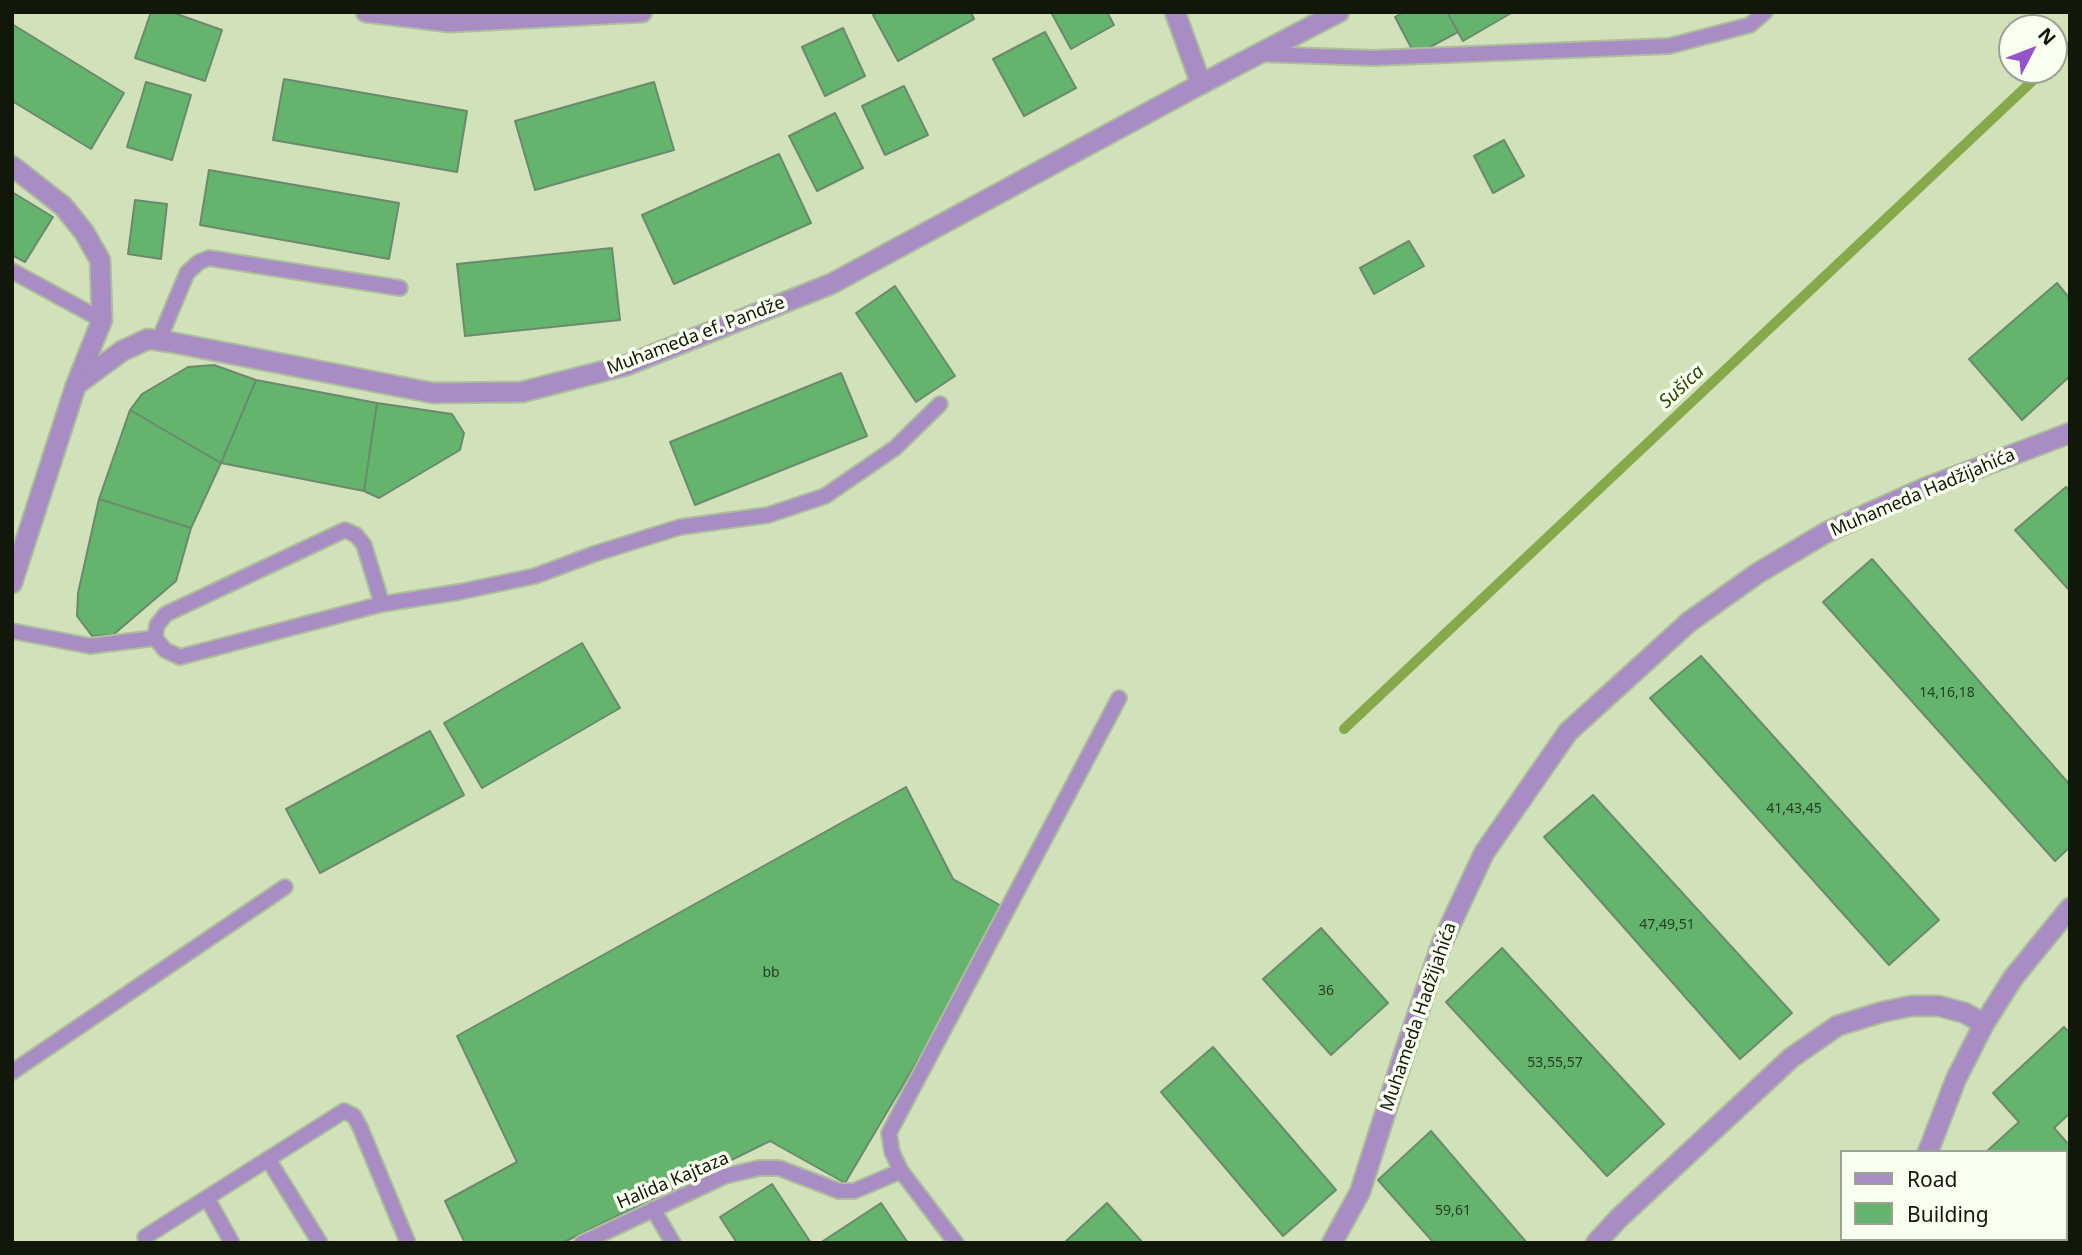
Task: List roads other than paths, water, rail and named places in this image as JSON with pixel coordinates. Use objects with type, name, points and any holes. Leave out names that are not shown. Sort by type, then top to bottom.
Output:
[{"type":"street","points":[[366,12],[450,22],[642,12]]},
{"type":"street","points":[[1175,12],[1200,84]]},
{"type":"street","name":"Muhameda ef. Pandže","points":[[76,385],[122,351],[148,340],[433,393],[522,392],[627,365],[831,284],[1200,84],[1339,12]]},
{"type":"street","points":[[12,166],[63,206],[84,232],[100,260],[102,320],[76,385],[12,583]]},
{"type":"street","name":"Muhameda Hadžijahića","points":[[1332,1243],[1360,1192],[1447,932],[1484,853],[1568,732],[1689,622],[1758,573],[1826,532],[1925,488],[2070,433]]},
{"type":"street","points":[[1929,1150],[1956,1079],[1984,1024],[2013,978],[2070,908]]},
{"type":"street","points":[[1596,1243],[1619,1218],[1791,1058],[1837,1026],[1911,1006],[1939,1006],[1965,1013],[1984,1024]]},
{"type":"lane","points":[[1259,54],[1373,58],[1669,46],[1750,26],[1765,12]]},
{"type":"lane","points":[[159,340],[187,273],[199,262],[209,258],[400,288]]},
{"type":"lane","points":[[12,271],[102,320]]},
{"type":"lane","points":[[155,639],[165,650],[180,657],[382,604],[460,592],[535,576],[680,527],[768,515],[825,496],[895,448],[940,404]]},
{"type":"lane","points":[[155,639],[157,625],[166,614],[345,530],[356,535],[364,545],[382,604]]},
{"type":"lane","points":[[12,631],[90,646],[155,639]]},
{"type":"lane","points":[[956,1243],[901,1171],[892,1152],[889,1133],[1119,698]]},
{"type":"lane","points":[[12,1072],[285,887]]},
{"type":"lane","points":[[142,1241],[344,1111],[354,1116],[408,1243]]},
{"type":"lane","points":[[268,1159],[320,1243]]},
{"type":"lane","name":"Halida Kajtaza","points":[[582,1243],[724,1176],[759,1168],[779,1168],[839,1192],[854,1191],[901,1171]]},
{"type":"lane","points":[[207,1198],[232,1243]]},
{"type":"lane","points":[[653,1209],[673,1243]]},
{"type":"waterway","name":"Sušica","points":[[1344,729],[2029,84]]}]
